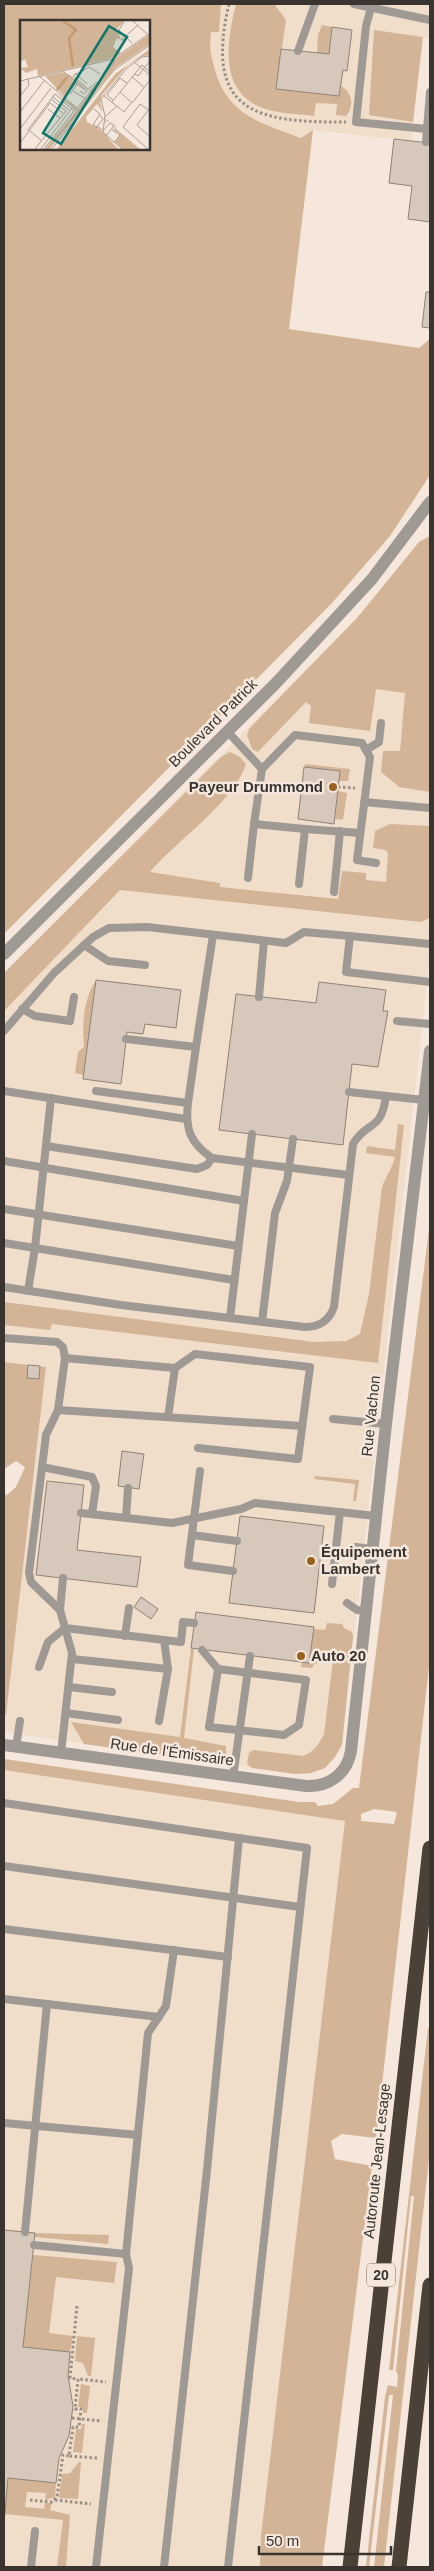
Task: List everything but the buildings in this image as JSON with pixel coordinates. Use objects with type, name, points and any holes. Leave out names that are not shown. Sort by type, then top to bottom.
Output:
[{"type":"highway","name":"Autoroute Jean-Lesage","points":[[350,2567],[426,1920],[430,1848]]},
{"type":"highway","points":[[399,2567],[430,2286]]},
{"type":"street","name":"Boulevard Patrick","points":[[4,954],[227,731],[352,601],[410,531],[430,502]]},
{"type":"street","name":"Rue Vachon","points":[[334,1780],[343,1771],[350,1756],[386,1424],[430,1051]]},
{"type":"street","name":"Rue de l'Émissaire","points":[[10,1746],[306,1786],[323,1785],[334,1780]]},
{"type":"lane","points":[[298,51],[315,4]]},
{"type":"lane","points":[[354,4],[372,5],[430,20]]},
{"type":"lane","points":[[399,13],[402,4]]},
{"type":"lane","points":[[372,5],[366,26],[356,122],[427,129]]},
{"type":"lane","points":[[426,142],[430,92]]},
{"type":"lane","points":[[366,750],[379,742],[381,723]]},
{"type":"lane","points":[[227,731],[262,769]]},
{"type":"lane","points":[[248,878],[262,769],[294,735],[362,743],[370,757],[357,860],[376,863]]},
{"type":"lane","points":[[364,802],[430,808]]},
{"type":"lane","points":[[254,824],[360,834]]},
{"type":"lane","points":[[299,884],[305,829]]},
{"type":"lane","points":[[334,892],[340,832]]},
{"type":"lane","points":[[4,1031],[54,973],[84,945],[102,932],[117,926],[147,927],[286,943],[304,932],[430,944]]},
{"type":"lane","points":[[213,935],[186,1119],[191,1139],[199,1149],[212,1158],[248,1164],[349,1175]]},
{"type":"lane","points":[[350,936],[346,972],[430,982]]},
{"type":"lane","points":[[259,997],[264,941]]},
{"type":"lane","points":[[84,945],[108,961],[145,966]]},
{"type":"lane","points":[[22,1009],[35,1016],[70,1021],[74,997]]},
{"type":"lane","points":[[397,1021],[430,1024]]},
{"type":"lane","points":[[126,1039],[196,1047]]},
{"type":"lane","points":[[4,1091],[186,1119]]},
{"type":"lane","points":[[96,1091],[188,1103]]},
{"type":"lane","points":[[349,1092],[424,1100]]},
{"type":"lane","points":[[4,1287],[121,1306],[262,1322],[312,1327],[326,1321],[331,1315],[353,1144],[379,1120],[383,1114],[386,1096]]},
{"type":"lane","points":[[28,1291],[52,1098]]},
{"type":"lane","points":[[230,1318],[252,1134]]},
{"type":"lane","points":[[262,1322],[275,1213],[290,1169],[293,1139]]},
{"type":"lane","points":[[46,1146],[196,1169],[207,1165],[212,1158]]},
{"type":"lane","points":[[4,1162],[43,1170],[244,1201]]},
{"type":"lane","points":[[4,1209],[238,1246]]},
{"type":"lane","points":[[4,1243],[234,1280]]},
{"type":"lane","points":[[4,1338],[57,1342],[63,1346],[64,1358],[58,1410],[46,1435],[29,1573],[30,1582],[60,1610]]},
{"type":"lane","points":[[64,1358],[175,1368],[195,1354],[310,1367],[298,1459],[198,1448]]},
{"type":"lane","points":[[168,1417],[175,1368]]},
{"type":"lane","points":[[58,1410],[302,1426]]},
{"type":"lane","points":[[333,1419],[386,1424]]},
{"type":"lane","points":[[42,1467],[92,1477],[96,1486],[92,1514]]},
{"type":"lane","points":[[200,1471],[188,1565],[233,1571]]},
{"type":"lane","points":[[126,1518],[128,1488]]},
{"type":"lane","points":[[81,1513],[172,1522],[240,1509],[255,1503],[376,1516]]},
{"type":"lane","points":[[332,1584],[340,1512]]},
{"type":"lane","points":[[192,1536],[237,1541]]},
{"type":"lane","points":[[356,1547],[373,1549]]},
{"type":"lane","points":[[61,1753],[72,1659],[60,1610],[63,1578]]},
{"type":"lane","points":[[347,1603],[357,1610],[366,1611]]},
{"type":"lane","points":[[125,1636],[129,1608]]},
{"type":"lane","points":[[65,1628],[181,1642],[183,1622],[194,1624]]},
{"type":"lane","points":[[39,1667],[45,1648],[65,1628]]},
{"type":"lane","points":[[159,1721],[168,1669],[164,1640]]},
{"type":"lane","points":[[202,1650],[218,1669],[306,1680],[299,1724],[284,1735],[209,1727],[218,1669]]},
{"type":"lane","points":[[233,1777],[250,1656]]},
{"type":"lane","points":[[72,1659],[168,1669]]},
{"type":"lane","points":[[69,1687],[112,1692]]},
{"type":"lane","points":[[66,1713],[118,1720]]},
{"type":"lane","points":[[10,1746],[20,1721]]},
{"type":"lane","points":[[4,1803],[307,1848],[228,2567]]},
{"type":"lane","points":[[164,2567],[239,1838]]},
{"type":"lane","points":[[4,1866],[300,1907]]},
{"type":"lane","points":[[4,1929],[228,1956]]},
{"type":"lane","points":[[96,2567],[129,2268],[126,2254],[148,2034],[166,2006],[174,1950]]},
{"type":"lane","points":[[4,1999],[159,2018]]},
{"type":"lane","points":[[25,2232],[47,2004]]},
{"type":"lane","points":[[4,2124],[138,2135]]},
{"type":"lane","points":[[34,2245],[126,2254]]},
{"type":"lane","points":[[31,2567],[35,2531]]},
{"type":"path","points":[[229,4],[221,54],[222,62],[230,89],[242,104],[277,120],[356,122]]},
{"type":"path","points":[[338,786],[348,787]]},
{"type":"path","points":[[77,2306],[70,2378],[90,2380]]},
{"type":"path","points":[[69,2456],[73,2427],[79,2427],[81,2409],[75,2409],[78,2379]]},
{"type":"path","points":[[72,2418],[86,2419]]},
{"type":"path","points":[[55,2500],[57,2498],[62,2454],[82,2457]]},
{"type":"path","points":[[30,2500],[77,2502]]},
{"type":"shaded area","points":[[4,4],[221,4],[219,32],[211,32],[210,47],[215,70],[228,98],[248,116],[273,128],[301,138],[313,130],[289,329],[419,348],[430,339],[430,475],[390,536],[332,603],[4,934]]},
{"type":"shaded area","points":[[166,4],[430,4],[430,38],[422,38],[411,141],[313,130],[302,138],[249,118],[229,101],[218,80],[209,49]]},
{"type":"shaded area","points":[[236,4],[275,5],[286,20],[276,89],[339,96],[341,86],[348,92],[351,100],[351,108],[346,116],[336,115],[337,104],[316,103],[314,116],[269,110],[253,103],[241,93],[234,81],[230,67],[229,51],[232,19]]},
{"type":"shaded area","points":[[322,25],[332,27],[329,54],[317,53],[318,35]]},
{"type":"shaded area","points":[[374,30],[423,37],[413,122],[369,115]]},
{"type":"shaded area","points":[[430,536],[430,955],[342,1745],[325,1768],[311,1773],[295,1774],[4,1732],[4,1714],[6,1714],[46,1368],[4,1362],[4,973],[357,618],[419,542]]},
{"type":"shaded area","points":[[430,536],[430,792],[399,787],[381,772],[383,751],[400,751],[405,693],[376,689],[370,731],[309,723],[311,706],[306,702],[258,752],[252,749],[247,735],[249,729],[357,618],[419,542]]},
{"type":"shaded area","points":[[230,752],[240,757],[246,764],[230,793],[150,872],[220,883],[220,887],[338,899],[342,871],[366,873],[366,880],[386,882],[388,854],[386,850],[373,848],[375,831],[390,824],[430,826],[429,918],[421,922],[120,890],[4,1011],[4,973],[221,757]]},
{"type":"shaded area","points":[[305,764],[350,769],[348,781],[339,781],[340,771],[305,767]]},
{"type":"shaded area","points":[[338,791],[347,793],[343,820],[335,819]]},
{"type":"shaded area","points":[[96,980],[84,1075],[75,1073],[78,1052],[84,1047],[83,1021],[86,1004]]},
{"type":"shaded area","points":[[398,1124],[404,1125],[378,1363],[52,1324],[50,1330],[4,1325],[4,1302],[314,1342],[346,1341],[360,1334],[369,1294],[382,1187],[395,1157],[366,1153],[367,1146],[395,1150]]},
{"type":"shaded area","points":[[430,1221],[430,1658],[376,2138],[342,2134],[331,2141],[335,2159],[372,2166],[322,2567],[260,2567],[261,2536],[345,1821],[4,1770],[4,1759],[299,1802],[315,1802],[318,1806],[333,1804],[353,1788],[359,1788]],"holes":[[[374,1809],[397,1812],[394,1824],[361,1821],[361,1814]]]},
{"type":"shaded area","points":[[4,1362],[46,1367],[6,1715],[4,1714],[4,1494],[7,1495],[16,1487],[25,1467],[16,1461],[4,1469]]},
{"type":"shaded area","points":[[315,1476],[359,1480],[356,1501],[353,1501],[355,1484],[314,1479]]},
{"type":"shaded area","points":[[327,1623],[342,1624],[344,1628],[352,1632],[353,1636],[342,1745],[335,1757],[325,1768],[311,1773],[295,1774],[252,1768],[247,1764],[249,1753],[253,1750],[303,1756],[313,1750],[322,1738],[333,1660],[314,1664],[312,1668],[301,1667],[302,1662],[309,1663],[314,1629],[325,1630]]},
{"type":"shaded area","points":[[191,1648],[194,1649],[184,1738],[226,1746],[226,1759],[221,1763],[84,1744],[71,1722],[180,1737]]},
{"type":"shaded area","points":[[4,1759],[299,1802],[315,1802],[318,1806],[333,1804],[361,1814],[278,2567],[4,2567]]},
{"type":"shaded area","points":[[428,2028],[430,2028],[430,2150],[384,2567],[374,2567],[393,2395],[389,2395],[369,2567],[366,2567],[385,2397],[388,2385],[397,2387],[398,2375],[396,2371],[414,2196],[411,2196],[393,2370],[389,2370]]},
{"type":"shaded area","points":[[35,2233],[109,2235],[108,2244],[35,2237]]},
{"type":"shaded area","points":[[33,2255],[117,2262],[114,2283],[56,2277],[49,2333],[73,2336],[70,2352],[23,2347]]},
{"type":"shaded area","points":[[77,2336],[95,2338],[91,2376],[88,2376],[83,2363],[75,2361]]},
{"type":"shaded area","points":[[81,2384],[90,2386],[87,2413],[83,2413],[83,2408],[78,2407]]},
{"type":"shaded area","points":[[82,2424],[85,2424],[82,2453],[73,2452],[76,2429],[81,2429]]},
{"type":"shaded area","points":[[81,2462],[78,2499],[59,2498],[62,2474],[70,2473]]},
{"type":"shaded area","points":[[8,2478],[56,2483],[55,2497],[45,2500],[46,2493],[27,2492],[25,2507],[44,2509],[45,2503],[52,2503],[50,2510],[70,2515],[66,2567],[57,2567],[63,2520],[5,2514]]},
{"type":"place","name":"Payeur Drummond","points":[[333,787]]},
{"type":"place","name":"Équipement Lambert","points":[[311,1561]]},
{"type":"place","name":"Auto 20","points":[[301,1656]]}]
